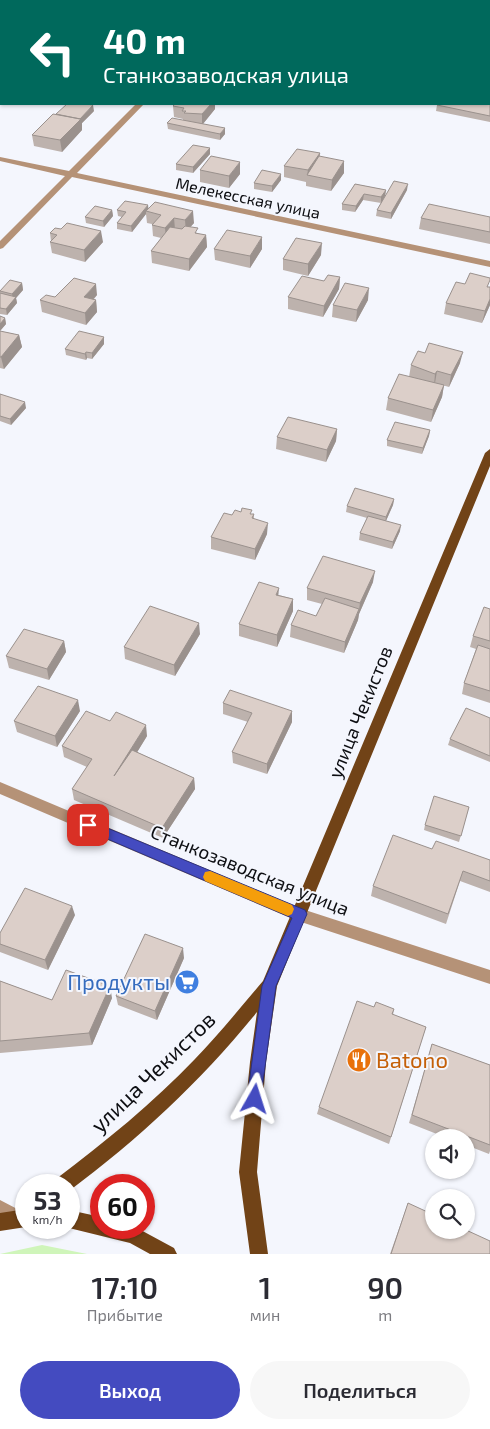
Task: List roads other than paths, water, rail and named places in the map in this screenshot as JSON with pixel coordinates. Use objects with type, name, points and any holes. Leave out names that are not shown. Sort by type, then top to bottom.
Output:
[{"type":"main road","name":"улица Чекистов","points":[[259,1254],[248,1172],[258,1062],[269,986],[490,453]]},
{"type":"main road","name":"улица Чекистов","points":[[77,1174],[162,1103],[202,1064],[269,986]]},
{"type":"main road","points":[[140,1239],[168,1254]]},
{"type":"street","points":[[0,246],[139,105]]},
{"type":"street","name":"Мелекесская улица","points":[[0,159],[490,264]]},
{"type":"street","name":"Станкозаводская улица","points":[[0,788],[300,914],[490,977]]},
{"type":"street","points":[[0,1209],[15,1216]]},
{"type":"place","name":"Продукты","points":[[187,982]]},
{"type":"place","name":"Batono","points":[[359,1060]]}]
